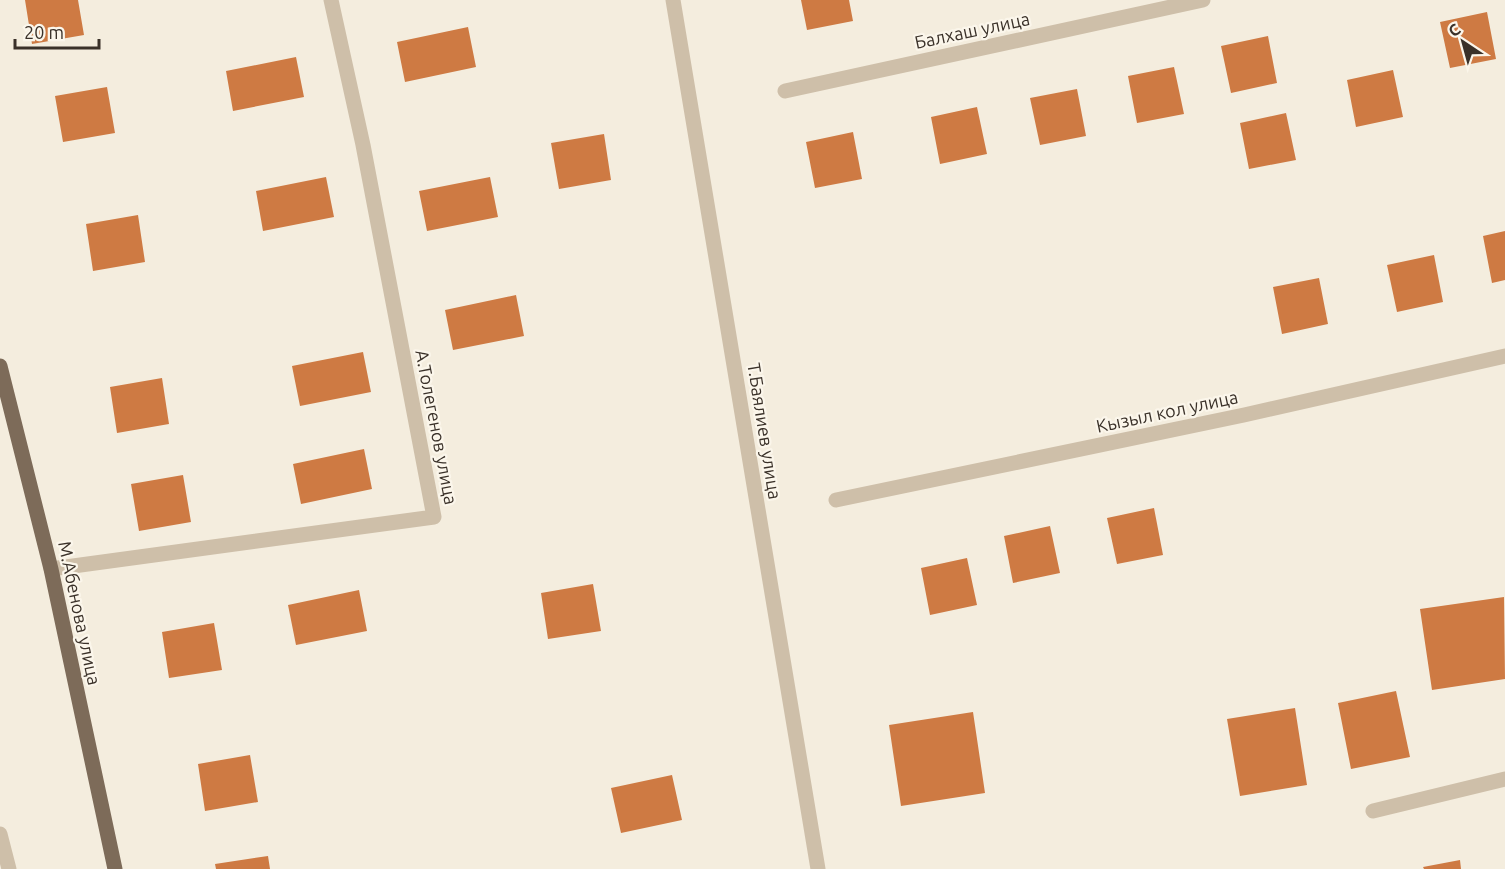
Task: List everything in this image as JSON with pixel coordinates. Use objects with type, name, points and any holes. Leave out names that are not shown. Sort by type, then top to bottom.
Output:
[{"type":"main road","name":"М.Абенова улица","points":[[0,366],[51,569],[115,869]]},
{"type":"street","name":"А.Толегенов улица","points":[[51,569],[434,517],[363,145],[331,0]]},
{"type":"street","name":"Т.Баялиев улица","points":[[673,0],[818,869]]},
{"type":"street","name":"Балхаш улица","points":[[785,91],[1203,0]]},
{"type":"street","name":"Кызыл кол улица","points":[[836,500],[1244,415],[1505,356]]},
{"type":"street","points":[[1373,811],[1505,779]]},
{"type":"street","points":[[0,834],[9,869]]},
{"type":"building","points":[[25,0],[78,0],[84,35],[32,44]]},
{"type":"building","points":[[801,0],[849,0],[853,21],[807,30]]},
{"type":"building","points":[[1487,12],[1496,59],[1450,68],[1440,22]]},
{"type":"building","points":[[468,27],[476,67],[405,82],[397,42]]},
{"type":"building","points":[[1268,36],[1277,83],[1231,93],[1221,46]]},
{"type":"building","points":[[296,57],[304,97],[233,111],[226,71]]},
{"type":"building","points":[[1174,67],[1184,114],[1137,123],[1128,76]]},
{"type":"building","points":[[1393,70],[1403,117],[1356,127],[1347,80]]},
{"type":"building","points":[[107,87],[115,133],[63,142],[55,96]]},
{"type":"building","points":[[1077,89],[1086,136],[1040,145],[1030,98]]},
{"type":"building","points":[[977,107],[987,154],[940,164],[931,117]]},
{"type":"building","points":[[1286,113],[1296,160],[1249,169],[1240,123]]},
{"type":"building","points":[[853,132],[862,179],[815,188],[806,142]]},
{"type":"building","points":[[604,134],[611,180],[559,189],[551,143]]},
{"type":"building","points":[[326,177],[334,217],[263,231],[256,191]]},
{"type":"building","points":[[490,177],[498,217],[427,231],[419,191]]},
{"type":"building","points":[[138,215],[145,262],[93,271],[86,224]]},
{"type":"building","points":[[1505,231],[1505,280],[1492,283],[1483,236]]},
{"type":"building","points":[[1434,255],[1443,302],[1397,312],[1387,265]]},
{"type":"building","points":[[1319,278],[1328,324],[1282,334],[1273,287]]},
{"type":"building","points":[[516,295],[524,336],[453,350],[445,310]]},
{"type":"building","points":[[363,352],[371,392],[300,406],[292,366]]},
{"type":"building","points":[[162,378],[169,424],[117,433],[110,387]]},
{"type":"building","points":[[364,449],[372,489],[301,504],[293,464]]},
{"type":"building","points":[[183,475],[191,522],[139,531],[131,484]]},
{"type":"building","points":[[1154,508],[1163,555],[1117,564],[1107,518]]},
{"type":"building","points":[[1050,526],[1060,573],[1013,583],[1004,536]]},
{"type":"building","points":[[967,558],[977,605],[930,615],[921,568]]},
{"type":"building","points":[[593,584],[601,631],[548,639],[541,593]]},
{"type":"building","points":[[359,590],[367,631],[296,645],[288,605]]},
{"type":"building","points":[[1504,597],[1505,679],[1432,690],[1420,609]]},
{"type":"building","points":[[214,623],[222,670],[169,678],[162,632]]},
{"type":"building","points":[[1396,691],[1410,757],[1351,769],[1338,703]]},
{"type":"building","points":[[1295,708],[1307,785],[1240,796],[1227,719]]},
{"type":"building","points":[[973,712],[985,793],[901,806],[889,725]]},
{"type":"building","points":[[250,755],[258,802],[205,811],[198,764]]},
{"type":"building","points":[[672,775],[682,820],[621,833],[611,788]]},
{"type":"building","points":[[268,856],[270,869],[216,869],[215,864]]},
{"type":"building","points":[[1460,860],[1461,869],[1424,869],[1423,867]]}]
